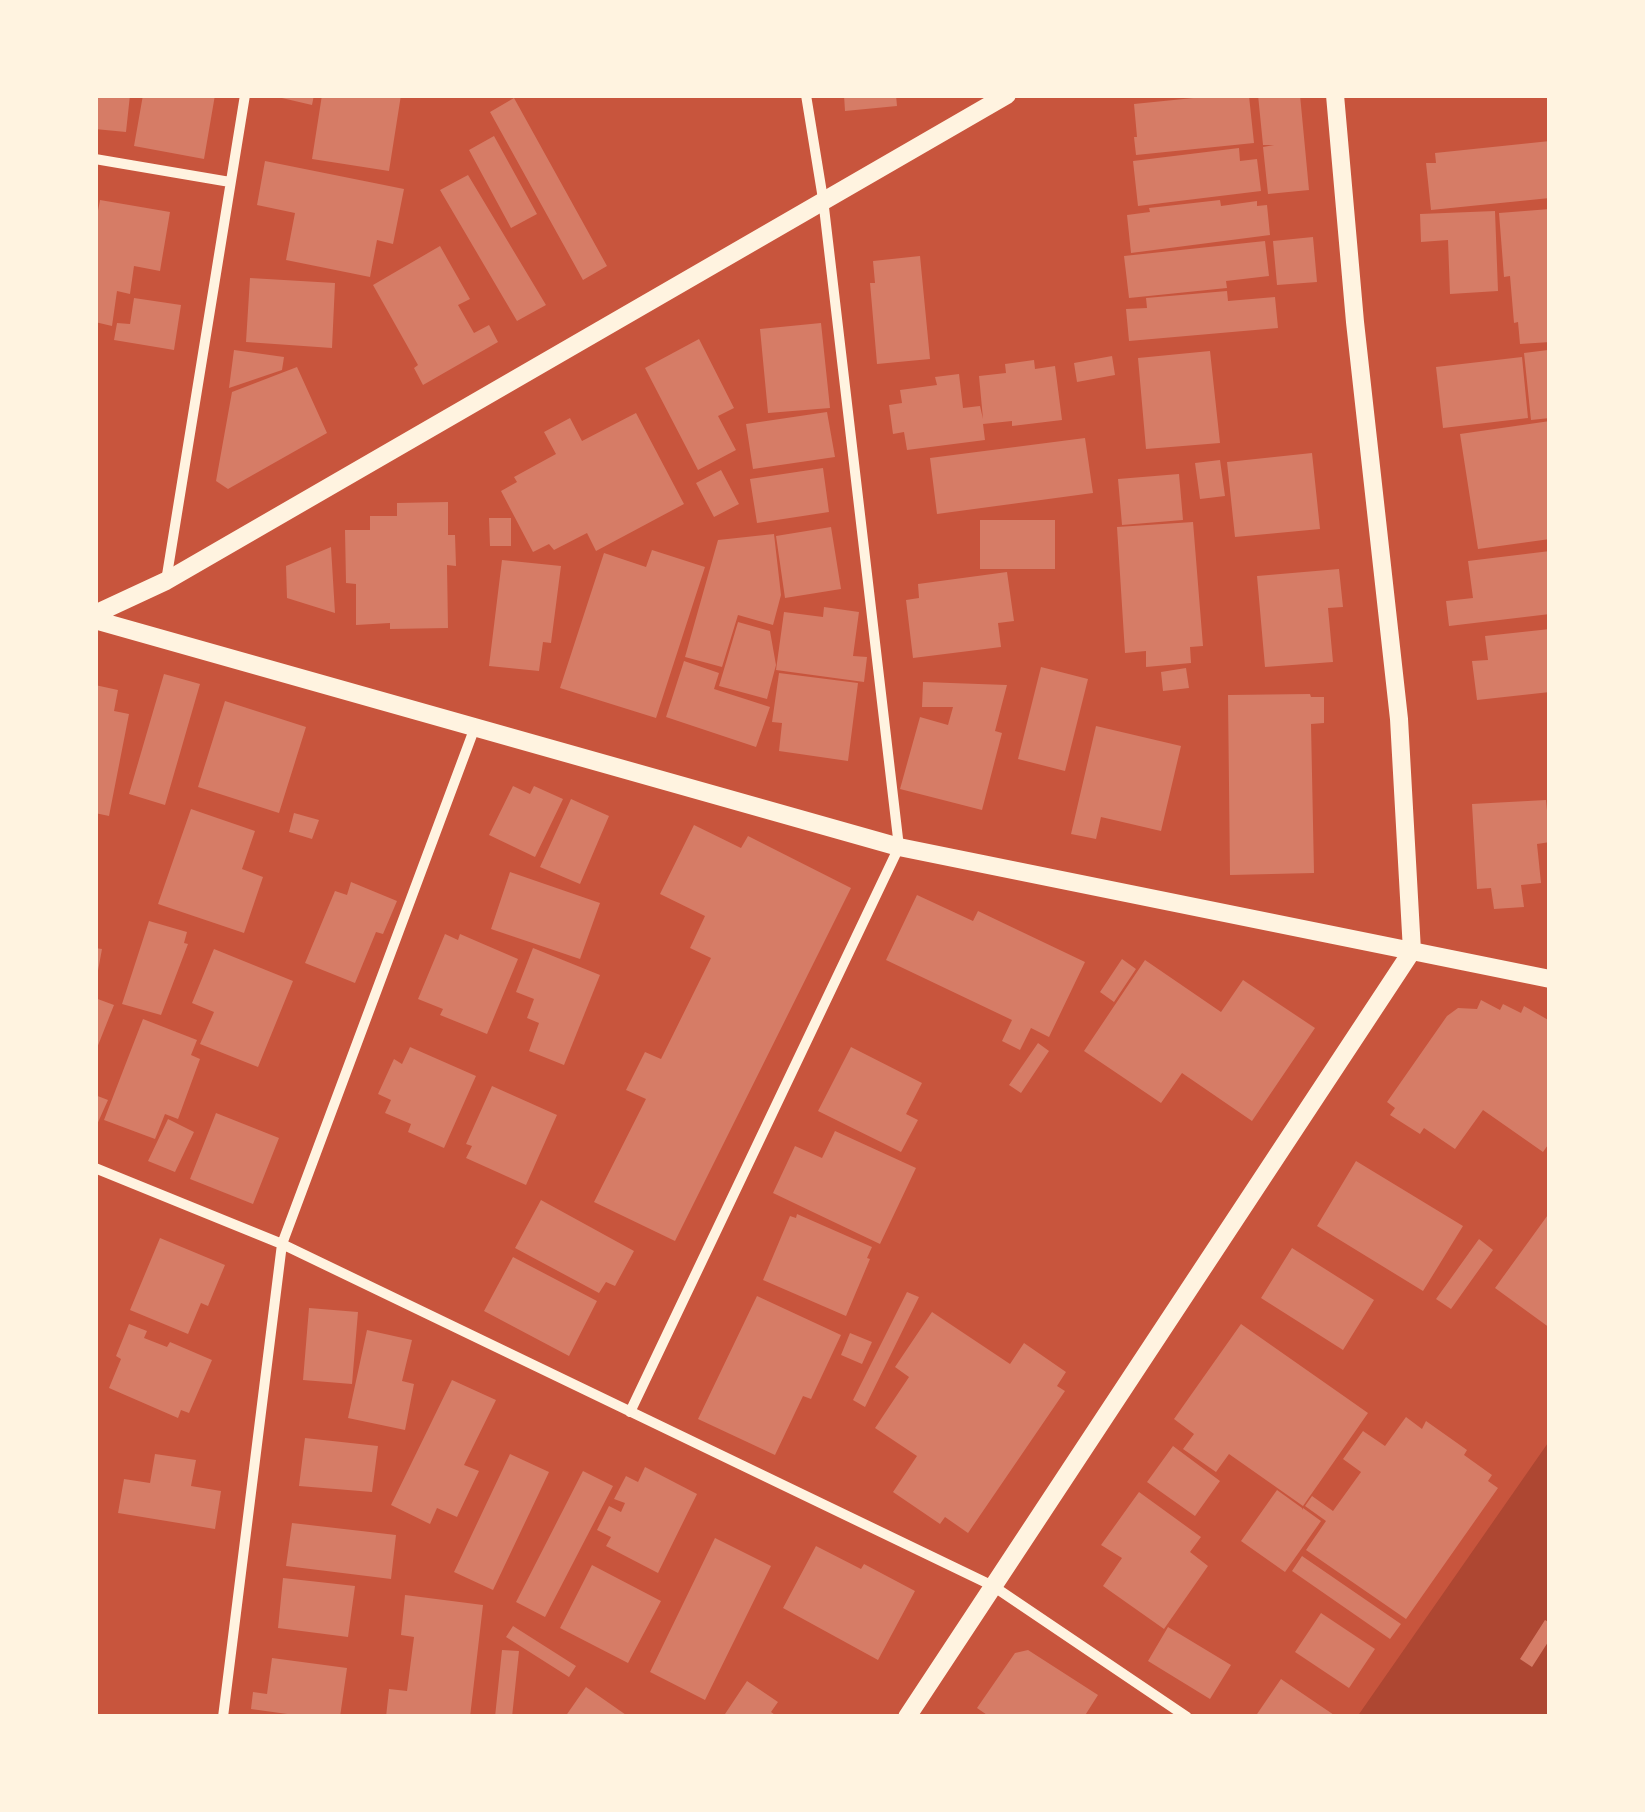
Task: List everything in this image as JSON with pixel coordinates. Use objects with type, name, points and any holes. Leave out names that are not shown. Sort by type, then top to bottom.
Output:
[{"type":"street","points":[[166,581],[244,95]]},
{"type":"street","points":[[630,1412],[898,846],[823,199],[806,95]]},
{"type":"street","points":[[95,617],[166,581],[1007,95]]},
{"type":"street","points":[[906,1717],[1412,951],[1399,720],[1354,322],[1335,95]]},
{"type":"street","points":[[95,158],[230,182]]},
{"type":"street","points":[[95,617],[898,846],[1550,979]]},
{"type":"street","points":[[223,1717],[282,1244],[475,728]]},
{"type":"street","points":[[95,1168],[282,1244],[994,1586],[1188,1717]]},
{"type":"shaded area","points":[[1550,1440],[1550,1717],[1357,1717]]},
{"type":"building","points":[[95,95],[130,95],[126,132],[95,129]]},
{"type":"building","points":[[143,95],[215,95],[204,159],[134,146]]},
{"type":"building","points":[[269,95],[314,95],[312,105]]},
{"type":"building","points":[[322,95],[401,95],[389,171],[312,159]]},
{"type":"building","points":[[844,95],[896,95],[897,106],[845,111]]},
{"type":"building","points":[[1258,95],[1300,95],[1309,190],[1268,194],[1263,147],[1274,145],[1263,145]]},
{"type":"building","points":[[1249,96],[1254,143],[1136,155],[1134,104]]},
{"type":"building","points":[[514,98],[607,266],[583,280],[490,112]]},
{"type":"building","points":[[494,136],[537,214],[511,228],[469,150]]},
{"type":"building","points":[[1550,141],[1550,198],[1431,210],[1426,163],[1436,163],[1435,153]]},
{"type":"building","points":[[1239,148],[1240,161],[1257,159],[1261,191],[1138,206],[1133,161]]},
{"type":"building","points":[[265,161],[404,189],[393,244],[377,240],[370,277],[286,260],[295,213],[257,205]]},
{"type":"building","points":[[468,175],[546,305],[517,321],[440,190]]},
{"type":"building","points":[[100,200],[170,212],[160,271],[134,266],[130,294],[117,291],[112,326],[95,322],[95,227]]},
{"type":"building","points":[[1220,200],[1221,206],[1257,201],[1257,206],[1267,205],[1270,235],[1131,253],[1127,215],[1150,212],[1149,208]]},
{"type":"building","points":[[1550,209],[1550,342],[1520,344],[1510,276],[1504,277],[1499,213]]},
{"type":"building","points":[[1495,211],[1498,291],[1450,294],[1448,240],[1421,242],[1420,214]]},
{"type":"building","points":[[1313,237],[1317,282],[1277,285],[1273,241]]},
{"type":"building","points":[[1265,241],[1269,276],[1226,281],[1227,288],[1129,298],[1124,256]]},
{"type":"building","points":[[440,246],[470,299],[458,305],[474,333],[489,325],[498,342],[423,385],[414,368],[418,365],[373,285]]},
{"type":"building","points":[[920,256],[930,359],[877,364],[870,283],[875,283],[873,261]]},
{"type":"building","points":[[250,278],[335,283],[332,348],[246,342]]},
{"type":"building","points":[[1227,291],[1228,301],[1275,297],[1278,328],[1129,341],[1126,309],[1147,308],[1146,298]]},
{"type":"building","points":[[134,298],[181,305],[174,350],[114,340],[117,323],[130,324]]},
{"type":"building","points":[[821,323],[830,408],[768,413],[760,329]]},
{"type":"building","points":[[699,339],[734,408],[718,416],[736,450],[698,470],[645,368]]},
{"type":"building","points":[[234,350],[284,357],[282,370],[229,388]]},
{"type":"building","points":[[1548,350],[1550,418],[1531,420],[1524,353]]},
{"type":"building","points":[[1210,351],[1220,443],[1146,449],[1138,358]]},
{"type":"building","points":[[1112,356],[1115,375],[1077,382],[1074,363]]},
{"type":"building","points":[[1522,357],[1528,418],[1443,428],[1436,367]]},
{"type":"building","points":[[1034,360],[1035,369],[1055,366],[1062,420],[1012,426],[1012,421],[983,424],[985,440],[907,450],[904,432],[893,434],[889,405],[902,403],[900,390],[937,385],[935,377],[959,374],[963,408],[980,406],[983,419],[979,376],[1006,373],[1005,364]]},
{"type":"building","points":[[297,367],[327,433],[228,489],[216,481],[232,392]]},
{"type":"building","points":[[827,412],[835,457],[753,469],[746,424]]},
{"type":"building","points":[[636,413],[684,504],[596,551],[587,533],[554,550],[549,544],[533,552],[501,491],[517,482],[514,477],[556,454],[544,432],[570,418],[582,441]]},
{"type":"building","points":[[1550,421],[1550,539],[1478,549],[1460,434]]},
{"type":"building","points":[[1085,438],[1093,493],[937,514],[930,458]]},
{"type":"building","points":[[1312,453],[1320,529],[1235,537],[1227,462]]},
{"type":"building","points":[[1220,460],[1225,496],[1200,499],[1195,463]]},
{"type":"building","points":[[823,468],[829,512],[757,523],[750,479]]},
{"type":"building","points":[[721,470],[739,504],[714,517],[696,483]]},
{"type":"building","points":[[1179,474],[1183,520],[1122,525],[1118,479]]},
{"type":"building","points":[[448,502],[448,535],[455,535],[456,566],[447,565],[448,628],[390,629],[390,623],[356,625],[356,584],[346,583],[345,530],[370,530],[370,516],[397,516],[397,503]]},
{"type":"building","points":[[489,518],[511,518],[511,546],[490,546]]},
{"type":"building","points":[[980,520],[1055,520],[1055,569],[980,569]]},
{"type":"building","points":[[1193,522],[1203,646],[1190,647],[1191,663],[1146,667],[1146,651],[1125,653],[1117,527]]},
{"type":"building","points":[[831,527],[841,589],[785,598],[776,536]]},
{"type":"building","points":[[774,534],[781,595],[773,625],[738,615],[722,667],[685,657],[718,540]]},
{"type":"building","points":[[331,547],[335,613],[287,598],[286,566]]},
{"type":"building","points":[[652,550],[705,567],[656,718],[560,688],[604,553],[646,567]]},
{"type":"building","points":[[1550,551],[1550,614],[1449,626],[1446,601],[1473,598],[1468,561]]},
{"type":"building","points":[[502,560],[561,566],[551,643],[543,642],[539,671],[489,666]]},
{"type":"building","points":[[1339,569],[1343,607],[1328,608],[1333,662],[1265,667],[1257,576]]},
{"type":"building","points":[[1007,572],[1014,621],[998,623],[1001,647],[913,658],[906,600],[919,598],[918,584]]},
{"type":"building","points":[[824,607],[859,612],[853,656],[867,657],[864,682],[776,670],[784,612],[823,617]]},
{"type":"building","points":[[738,622],[770,631],[776,665],[767,699],[719,686]]},
{"type":"building","points":[[1550,629],[1550,692],[1477,700],[1472,661],[1488,660],[1485,636]]},
{"type":"building","points":[[684,661],[719,673],[714,689],[770,707],[756,747],[666,717]]},
{"type":"building","points":[[1041,667],[1088,679],[1065,771],[1018,759]]},
{"type":"building","points":[[1186,668],[1189,688],[1163,691],[1161,672]]},
{"type":"building","points":[[779,673],[858,683],[848,761],[779,751],[782,723],[772,722]]},
{"type":"building","points":[[164,674],[200,684],[165,805],[129,794]]},
{"type":"building","points":[[923,682],[1007,685],[995,731],[1002,733],[982,810],[900,789],[920,717],[948,725],[953,707],[922,707]]},
{"type":"building","points":[[95,685],[118,690],[114,711],[129,714],[109,816],[95,813]]},
{"type":"building","points":[[1228,695],[1324,697],[1324,723],[1311,724],[1314,873],[1230,875]]},
{"type":"building","points":[[225,701],[306,727],[279,813],[198,787]]},
{"type":"building","points":[[1096,726],[1181,746],[1161,831],[1101,817],[1096,839],[1071,834]]},
{"type":"building","points":[[513,786],[530,794],[534,786],[563,799],[535,857],[489,835]]},
{"type":"building","points":[[571,799],[609,816],[580,884],[540,867]]},
{"type":"building","points":[[1546,800],[1550,842],[1537,844],[1541,883],[1521,885],[1524,907],[1494,909],[1491,888],[1477,889],[1472,804]]},
{"type":"building","points":[[191,809],[255,831],[242,869],[263,877],[244,933],[158,904]]},
{"type":"building","points":[[294,813],[319,820],[312,839],[289,832]]},
{"type":"building","points":[[694,825],[741,848],[748,836],[851,888],[675,1241],[594,1202],[646,1099],[626,1090],[645,1052],[661,1059],[711,958],[690,948],[705,916],[660,894]]},
{"type":"building","points":[[510,872],[600,903],[580,959],[491,929]]},
{"type":"building","points":[[351,882],[397,901],[383,934],[376,932],[355,983],[305,963],[335,891],[347,895]]},
{"type":"building","points":[[917,895],[973,921],[978,911],[1085,962],[1049,1037],[1031,1028],[1020,1050],[1002,1041],[1012,1020],[886,960]]},
{"type":"building","points":[[149,921],[187,932],[184,943],[188,944],[161,1015],[122,1004]]},
{"type":"building","points":[[445,934],[458,940],[460,934],[518,959],[487,1034],[440,1015],[443,1009],[418,999]]},
{"type":"building","points":[[95,948],[102,949],[97,976],[95,976]]},
{"type":"building","points":[[533,948],[600,975],[564,1065],[529,1051],[539,1023],[527,1018],[534,999],[516,992]]},
{"type":"building","points":[[214,949],[293,981],[258,1067],[200,1044],[214,1012],[192,1003]]},
{"type":"building","points":[[1122,959],[1136,969],[1114,1002],[1100,992]]},
{"type":"building","points":[[1145,960],[1221,1012],[1243,980],[1315,1028],[1252,1121],[1182,1073],[1161,1103],[1084,1051]]},
{"type":"building","points":[[95,998],[114,1005],[95,1053]]},
{"type":"building","points":[[1481,1000],[1500,1010],[1503,1004],[1521,1013],[1524,1006],[1550,1021],[1550,1142],[1543,1152],[1483,1110],[1455,1149],[1424,1128],[1420,1134],[1390,1115],[1395,1108],[1387,1102],[1447,1016],[1458,1008],[1477,1009]]},
{"type":"building","points":[[143,1019],[197,1040],[191,1055],[200,1059],[178,1119],[165,1114],[155,1139],[104,1120]]},
{"type":"building","points":[[1038,1043],[1049,1051],[1021,1093],[1009,1085]]},
{"type":"building","points":[[410,1047],[476,1076],[444,1148],[408,1132],[411,1124],[385,1113],[391,1100],[378,1094],[394,1059],[402,1064]]},
{"type":"building","points":[[851,1047],[922,1083],[906,1114],[918,1120],[901,1152],[818,1111]]},
{"type":"building","points":[[492,1086],[557,1115],[526,1185],[466,1158],[472,1146],[466,1144]]},
{"type":"building","points":[[95,1095],[108,1100],[95,1129]]},
{"type":"building","points":[[216,1113],[279,1138],[253,1204],[190,1179]]},
{"type":"building","points":[[168,1119],[194,1132],[175,1172],[148,1161]]},
{"type":"building","points":[[835,1131],[916,1168],[880,1244],[773,1193],[795,1146],[822,1158]]},
{"type":"building","points":[[1356,1161],[1463,1226],[1423,1291],[1317,1226]]},
{"type":"building","points":[[541,1200],[634,1251],[615,1286],[606,1282],[599,1293],[515,1248]]},
{"type":"building","points":[[1550,1212],[1550,1328],[1495,1288]]},
{"type":"building","points":[[797,1214],[872,1247],[846,1316],[763,1280],[790,1216],[796,1218]]},
{"type":"building","points":[[160,1238],[225,1265],[208,1306],[201,1303],[188,1334],[130,1310]]},
{"type":"building","points":[[1479,1239],[1493,1250],[1451,1309],[1436,1299]]},
{"type":"building","points":[[1292,1248],[1374,1300],[1343,1350],[1261,1298]]},
{"type":"building","points":[[513,1257],[597,1301],[569,1356],[484,1311]]},
{"type":"building","points":[[907,1292],[919,1297],[865,1407],[853,1400]]},
{"type":"building","points":[[757,1296],[841,1335],[811,1399],[803,1396],[775,1455],[698,1419]]},
{"type":"building","points":[[309,1308],[358,1312],[352,1384],[303,1380]]},
{"type":"building","points":[[932,1312],[1010,1364],[1024,1343],[1066,1372],[1057,1386],[1065,1391],[968,1533],[945,1517],[940,1524],[893,1492],[917,1456],[875,1428],[909,1377],[895,1367]]},
{"type":"building","points":[[129,1324],[147,1331],[144,1338],[167,1347],[170,1342],[212,1360],[189,1413],[181,1410],[178,1418],[109,1388]]},
{"type":"building","points":[[1241,1324],[1368,1413],[1303,1506],[1229,1454],[1216,1472],[1183,1449],[1194,1434],[1174,1419]]},
{"type":"building","points":[[367,1330],[412,1340],[402,1381],[414,1384],[405,1430],[348,1418]]},
{"type":"building","points":[[850,1333],[872,1342],[862,1364],[841,1355]]},
{"type":"building","points":[[452,1380],[496,1400],[464,1465],[479,1471],[457,1517],[437,1508],[430,1524],[391,1505]]},
{"type":"building","points":[[1406,1417],[1422,1429],[1426,1421],[1467,1450],[1464,1455],[1492,1475],[1488,1481],[1498,1488],[1406,1619],[1306,1550],[1326,1521],[1305,1506],[1312,1496],[1333,1511],[1361,1472],[1343,1459],[1363,1431],[1385,1446]]},
{"type":"building","points":[[305,1438],[378,1446],[372,1492],[299,1486]]},
{"type":"building","points":[[1173,1446],[1220,1481],[1195,1516],[1147,1482]]},
{"type":"building","points":[[155,1454],[196,1460],[191,1486],[221,1491],[215,1529],[118,1513],[124,1479],[150,1483]]},
{"type":"building","points":[[510,1454],[549,1472],[493,1590],[454,1572]]},
{"type":"building","points":[[645,1467],[697,1494],[658,1573],[606,1546],[611,1537],[597,1530],[609,1506],[621,1512],[625,1503],[614,1499],[626,1476],[638,1482]]},
{"type":"building","points":[[583,1471],[613,1486],[545,1617],[516,1602]]},
{"type":"building","points":[[1277,1490],[1321,1521],[1285,1572],[1241,1541]]},
{"type":"building","points":[[1139,1492],[1201,1537],[1190,1552],[1208,1566],[1164,1629],[1103,1586],[1122,1558],[1101,1545]]},
{"type":"building","points":[[292,1523],[396,1535],[391,1579],[286,1566]]},
{"type":"building","points":[[715,1538],[771,1566],[705,1700],[650,1672]]},
{"type":"building","points":[[816,1546],[861,1569],[864,1564],[915,1591],[878,1660],[783,1608]]},
{"type":"building","points":[[1302,1556],[1401,1624],[1390,1639],[1292,1571]]},
{"type":"building","points":[[592,1565],[661,1601],[628,1663],[560,1628]]},
{"type":"building","points":[[283,1578],[355,1586],[348,1637],[278,1628]]},
{"type":"building","points":[[405,1595],[483,1605],[470,1717],[386,1717],[389,1689],[407,1691],[414,1637],[401,1635]]},
{"type":"building","points":[[1321,1613],[1375,1649],[1349,1688],[1295,1652]]},
{"type":"building","points":[[1545,1620],[1550,1623],[1550,1639],[1532,1667],[1520,1659]]},
{"type":"building","points":[[513,1626],[576,1666],[569,1677],[506,1637]]},
{"type":"building","points":[[1168,1627],[1231,1665],[1210,1699],[1148,1661]]},
{"type":"building","points":[[502,1650],[519,1651],[512,1717],[495,1717]]},
{"type":"building","points":[[1028,1650],[1098,1695],[1084,1717],[990,1717],[977,1708],[1015,1653]]},
{"type":"building","points":[[272,1658],[347,1668],[340,1717],[251,1709],[253,1692],[267,1694]]},
{"type":"building","points":[[1281,1679],[1337,1717],[1255,1717]]},
{"type":"building","points":[[747,1681],[778,1702],[771,1712],[778,1717],[723,1717]]},
{"type":"building","points":[[586,1687],[629,1717],[565,1717]]}]
